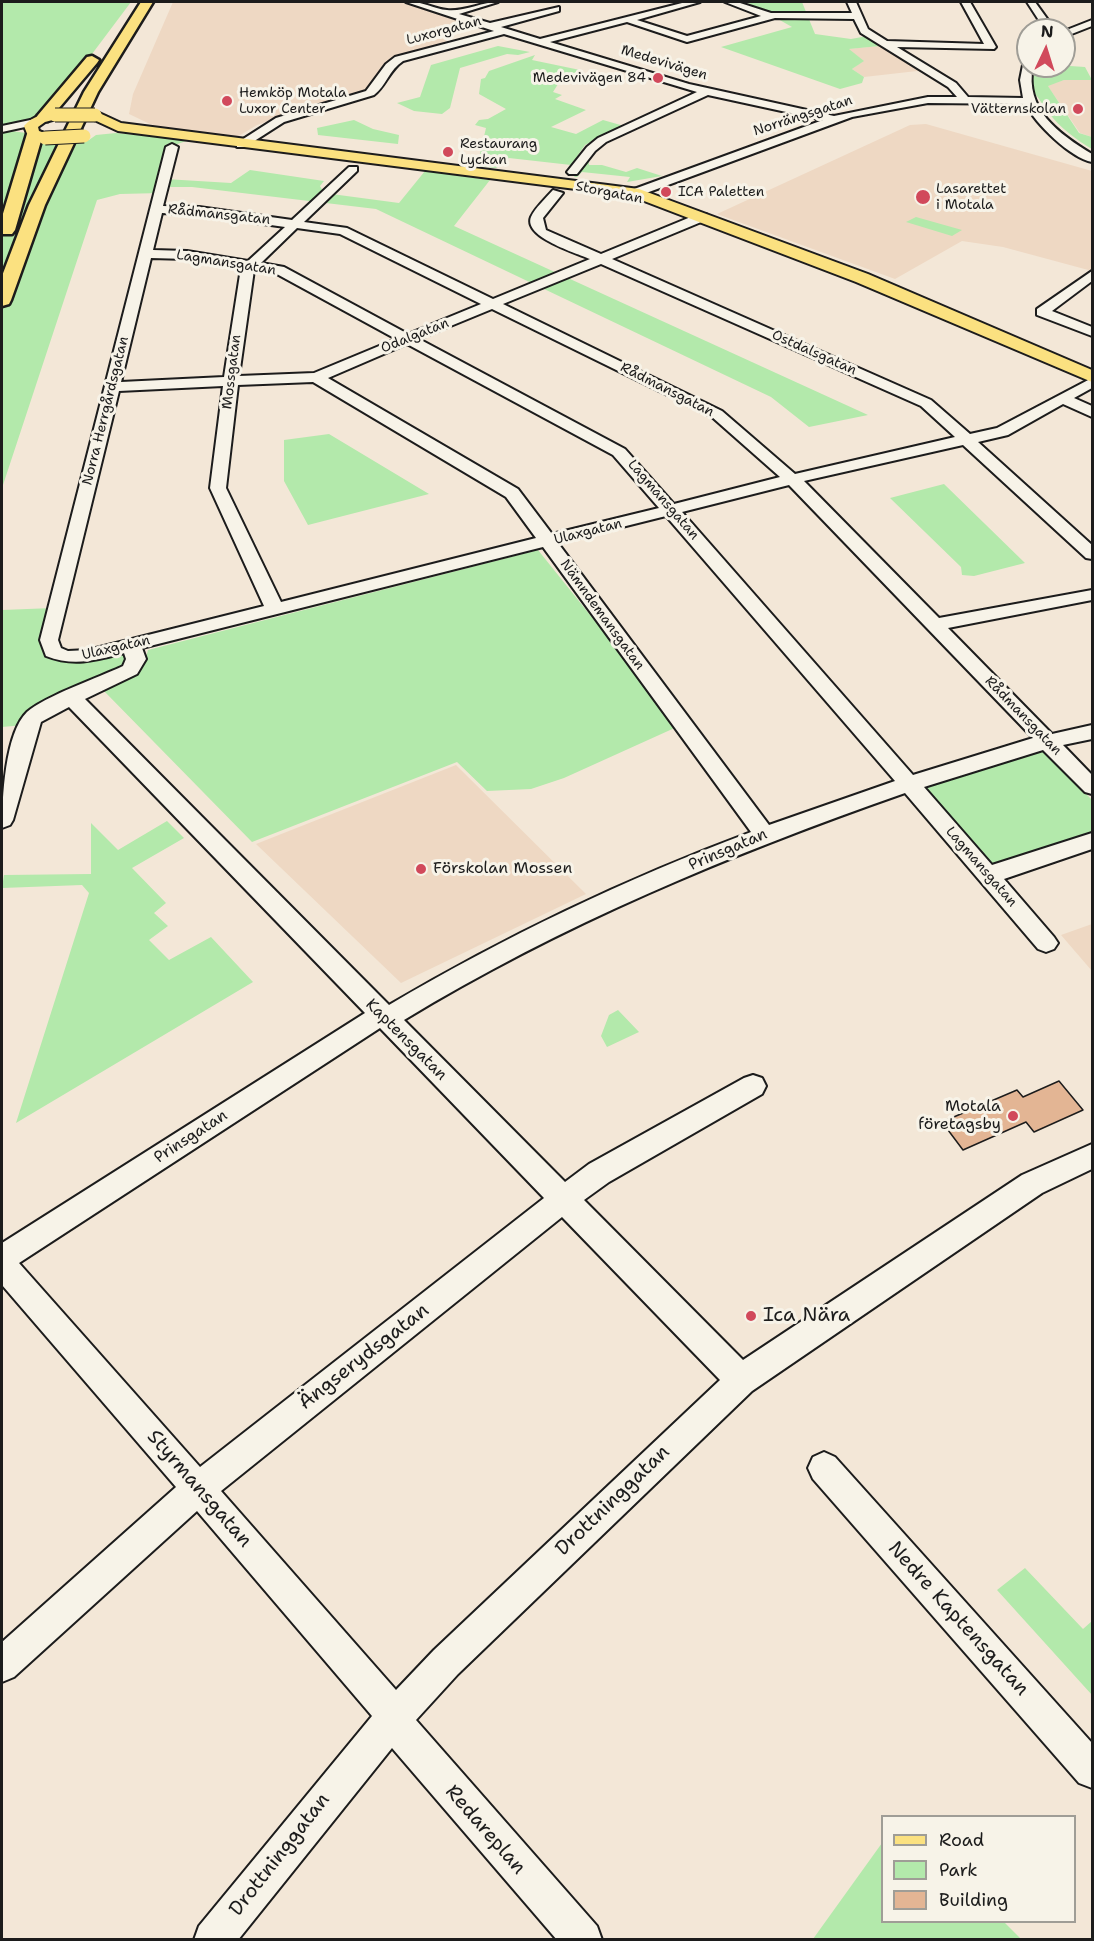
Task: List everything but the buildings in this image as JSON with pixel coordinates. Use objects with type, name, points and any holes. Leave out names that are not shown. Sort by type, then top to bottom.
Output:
[{"type":"highway","points":[[2,300],[12,244],[41,126],[90,61],[117,35],[141,6]]},
{"type":"highway","points":[[100,118],[102,107],[141,6]]},
{"type":"highway","points":[[12,244],[37,205],[91,92],[141,6]]},
{"type":"highway","points":[[2,265],[26,205],[81,92],[117,35]]},
{"type":"highway","points":[[12,244],[44,214],[89,134]]},
{"type":"main road","name":"Storgatan","points":[[41,126],[79,113],[100,118],[118,127],[632,194],[862,278],[1092,377]]},
{"type":"main road","points":[[89,134],[102,128],[100,118]]},
{"type":"main road","name":"Storgatan","points":[[41,126],[89,134],[129,132],[244,144]]},
{"type":"main road","name":"Storgatan","points":[[700,218],[863,283],[1092,382]]},
{"type":"street","name":"Medevivägen","points":[[411,2],[706,92],[833,119]]},
{"type":"street","points":[[447,14],[494,2]]},
{"type":"street","points":[[538,42],[694,2]]},
{"type":"street","points":[[729,2],[771,16]]},
{"type":"street","points":[[852,2],[864,31],[956,88],[963,99]]},
{"type":"street","points":[[886,44],[991,47],[966,2]]},
{"type":"street","points":[[1031,2],[1042,18]]},
{"type":"street","points":[[630,5],[650,13]]},
{"type":"street","points":[[488,27],[556,9]]},
{"type":"street","points":[[626,19],[692,41],[771,16],[858,16]]},
{"type":"street","points":[[1076,29],[1092,23]]},
{"type":"street","name":"Luxorgatan","points":[[244,144],[280,120],[370,93],[381,84],[389,65],[399,59],[503,31]]},
{"type":"street","points":[[1026,78],[1024,87],[1028,101],[1055,132],[1092,159]]},
{"type":"street","points":[[573,172],[591,149],[602,140],[706,92]]},
{"type":"street","name":"Norrängsgatan","points":[[632,194],[833,119],[916,101],[963,99],[1028,101]]},
{"type":"street","points":[[4,129],[41,126]]},
{"type":"street","name":"Norra Herrgårdsgatan","points":[[74,657],[53,652],[48,644],[172,147]]},
{"type":"street","points":[[250,264],[353,169]]},
{"type":"street","name":"Ostdalsgatan","points":[[557,193],[537,218],[538,228],[549,237],[918,399],[939,413],[1092,554]]},
{"type":"street","name":"Rådmansgatan","points":[[156,209],[199,211],[343,231],[717,414],[793,480],[1092,787]]},
{"type":"street","name":"Odalgatan","points":[[112,387],[316,377],[700,218]]},
{"type":"street","name":"Lagmansgatan","points":[[146,254],[180,255],[250,264],[284,272],[619,452],[673,511],[1046,943]]},
{"type":"street","name":"Mossgatan","points":[[250,264],[245,271],[219,492],[275,609]]},
{"type":"street","points":[[1092,275],[1042,312],[1092,332]]},
{"type":"street","name":"Nämndemansgatan","points":[[316,377],[507,490],[548,541],[764,834]]},
{"type":"street","name":"Ulaxgatan","points":[[74,657],[131,645],[793,480],[1009,430],[1092,382]]},
{"type":"street","points":[[1064,399],[1092,412]]},
{"type":"street","points":[[934,625],[1092,595]]},
{"type":"street","points":[[2,820],[30,723],[43,711],[130,670],[136,659],[131,645]]},
{"type":"street","name":"Kaptensgatan","points":[[72,698],[741,1380]]},
{"type":"street","name":"Prinsgatan","points":[[2,1258],[383,1017],[517,943],[764,834],[910,784],[1047,741],[1092,732]]},
{"type":"street","points":[[989,875],[1092,841]]},
{"type":"street","name":"Ängserydsgatan","points":[[2,1665],[199,1488],[564,1199],[599,1173],[753,1086]]},
{"type":"street","name":"Drottninggatan","points":[[213,1940],[353,1763],[394,1717],[446,1662],[741,1380],[773,1356],[1032,1184],[1092,1156]]},
{"type":"street","name":"Styrmansgatan","points":[[2,1264],[377,1693],[394,1717]]},
{"type":"street","name":"Nedre Kaptensgatan","points":[[825,1468],[1092,1770]]},
{"type":"street","name":"Redareplan","points":[[394,1717],[423,1758],[583,1940]]},
{"type":"shaded area","points":[[173,2],[405,2],[461,22],[427,31],[447,41],[389,60],[383,65],[372,87],[363,92],[285,112],[282,116],[257,125],[237,137],[170,129],[150,124],[129,114],[133,94]]},
{"type":"shaded area","points":[[890,45],[926,70],[864,77],[852,69],[863,61],[848,49]]},
{"type":"shaded area","name":"Vätternskolan","points":[[1064,80],[1092,80],[1092,137],[1080,133],[1047,85]]},
{"type":"shaded area","name":"Lasarettet i Motala","points":[[926,124],[1092,171],[1092,271],[1003,247],[962,241],[895,279],[717,214],[910,125]]},
{"type":"shaded area","name":"Förskolan Mossen","points":[[456,765],[586,894],[401,983],[256,844]]},
{"type":"shaded area","points":[[1092,924],[1092,971],[1061,935]]},
{"type":"green space","points":[[2,2],[131,2],[80,70],[73,72],[67,80],[70,83],[41,117],[2,126]]},
{"type":"green space","points":[[755,2],[802,2],[815,34],[851,39],[873,35],[890,45],[849,49],[864,61],[852,69],[864,77],[862,83],[840,89],[721,47],[792,27],[771,15],[742,5]]},
{"type":"green space","points":[[498,46],[530,52],[518,55],[507,54],[460,68],[450,108],[442,114],[414,111],[397,103],[420,97],[431,65]]},
{"type":"green space","points":[[535,55],[532,60],[580,70],[571,75],[575,77],[560,81],[553,92],[562,95],[555,99],[586,110],[551,127],[576,134],[603,120],[624,126],[585,145],[571,165],[509,158],[496,168],[477,166],[486,128],[475,125],[479,120],[488,119],[506,109],[479,94],[481,79],[485,78],[489,71]]},
{"type":"green space","points":[[1076,66],[1085,67],[1092,80],[1064,80],[1048,86],[1079,133],[1092,137],[1092,149],[1058,123],[1032,91],[1031,78],[1076,78]]},
{"type":"green space","points":[[354,120],[373,129],[399,135],[398,144],[318,135],[317,128]]},
{"type":"green space","points":[[12,131],[75,140],[89,140],[96,135],[116,133],[189,140],[169,147],[165,179],[231,183],[250,170],[324,181],[320,186],[324,193],[399,203],[425,171],[490,180],[454,226],[868,415],[809,427],[771,397],[376,209],[192,187],[163,187],[161,193],[120,194],[97,200],[2,488],[2,132]]},
{"type":"green space","points":[[589,162],[589,165],[602,165],[626,172],[637,168],[662,176],[627,182],[630,177],[582,172],[574,177],[585,163]]},
{"type":"green space","points":[[916,217],[962,230],[952,236],[906,222]]},
{"type":"green space","points":[[329,434],[429,494],[308,525],[284,481],[284,440]]},
{"type":"green space","points":[[944,484],[1025,563],[974,576],[962,575],[961,567],[890,498]]},
{"type":"green space","points":[[538,550],[679,726],[564,778],[531,789],[487,791],[457,762],[252,842],[104,691],[137,669],[148,650]]},
{"type":"green space","points":[[53,608],[49,653],[137,651],[115,675],[24,725],[2,727],[2,610]]},
{"type":"green space","points":[[1041,747],[1092,800],[1092,834],[993,867],[922,785]]},
{"type":"green space","points":[[167,821],[184,838],[132,868],[166,903],[154,913],[168,926],[149,940],[169,960],[211,937],[253,982],[16,1123],[89,893],[82,885],[2,888],[4,875],[91,874],[91,823],[118,850]]},
{"type":"green space","points":[[618,1010],[639,1032],[607,1047],[601,1036],[609,1015]]},
{"type":"green space","points":[[1025,1568],[1083,1629],[1092,1621],[1092,1695],[997,1590]]},
{"type":"green space","points":[[881,1844],[881,1923],[1005,1923],[1021,1939],[813,1939]]},
{"type":"place","name":"Medevivägen 84","points":[[658,78]]},
{"type":"place","name":"Hemköp Motala Luxor Center","points":[[227,101]]},
{"type":"place","name":"Vätternskolan","points":[[1078,109]]},
{"type":"place","name":"Restaurang Lyckan","points":[[448,152]]},
{"type":"place","name":"ICA Paletten","points":[[666,192]]},
{"type":"place","name":"Lasarettet i Motala","points":[[923,197]]},
{"type":"place","name":"Förskolan Mossen","points":[[421,869]]},
{"type":"place","name":"Motala företagsby","points":[[1013,1116]]},
{"type":"place","name":"Ica Nära","points":[[751,1316]]}]
